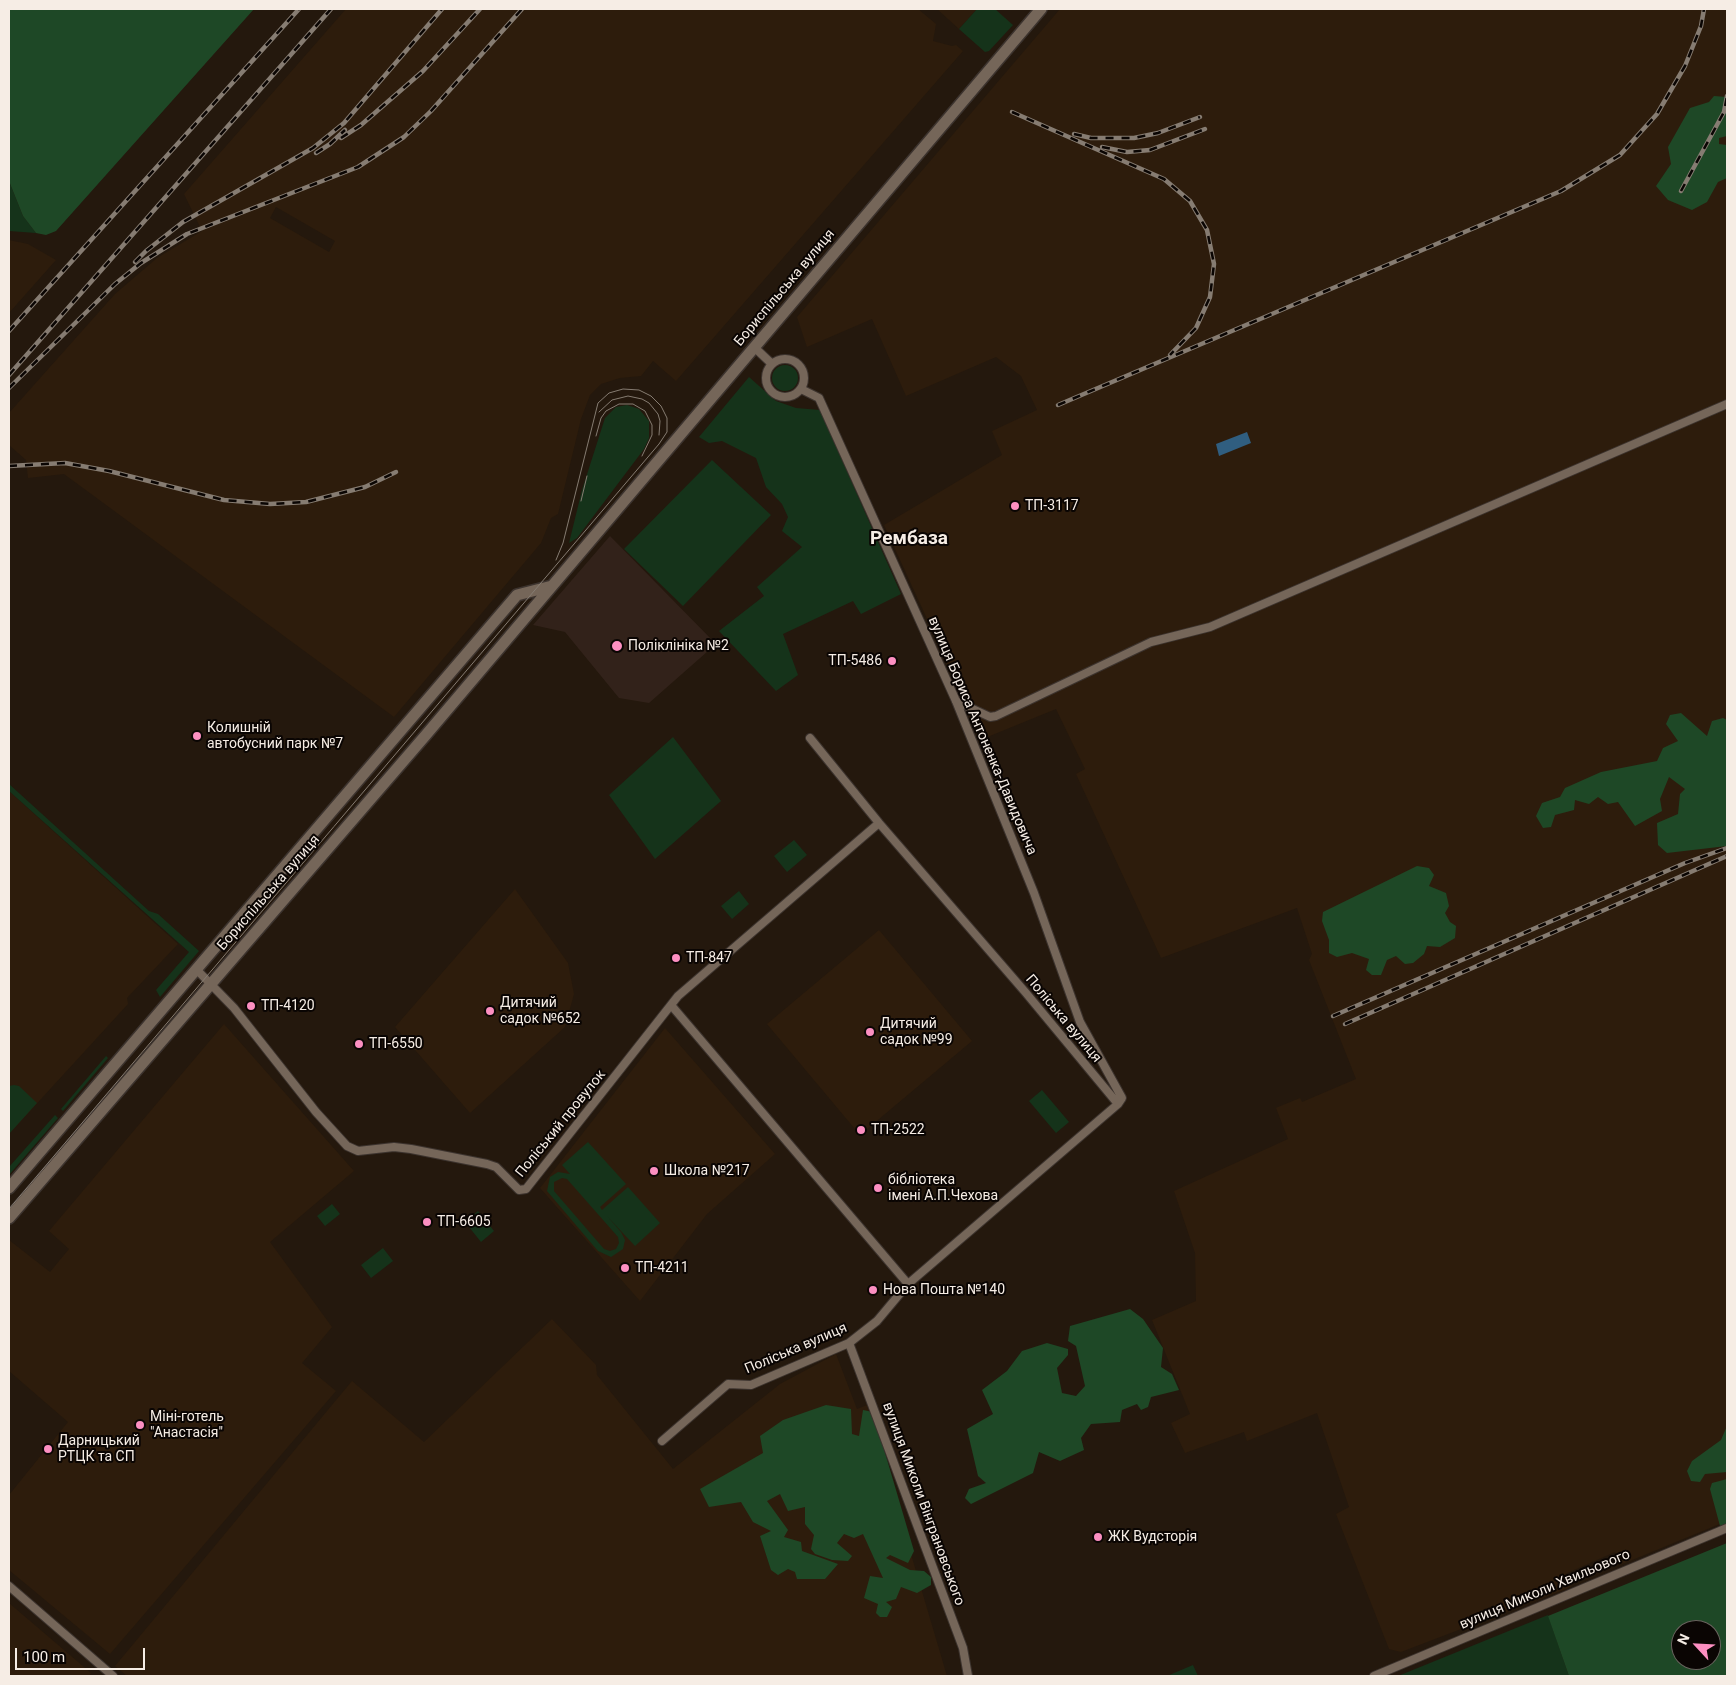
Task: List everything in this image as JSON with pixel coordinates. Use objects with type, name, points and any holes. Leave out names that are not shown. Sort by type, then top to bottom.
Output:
[{"type":"main road","name":"Бориспільська вулиця","points":[[9,1218],[552,586],[1041,9]]},
{"type":"main road","name":"Бориспільська вулиця","points":[[9,1188],[517,595],[552,586]]},
{"type":"street","points":[[754,347],[772,364]]},
{"type":"street","points":[[786,359],[799,366],[804,374],[801,388],[794,395],[784,397],[771,391],[766,377],[772,364],[786,359]]},
{"type":"street","name":"вулиця Бориса Антоненка-Давидовича","points":[[801,388],[819,398],[956,701],[1034,894],[1080,1022],[1120,1092],[1122,1098],[1118,1104]]},
{"type":"street","points":[[956,701],[990,717],[996,716],[1152,642],[1210,627],[1727,404]]},
{"type":"street","name":"Поліська вулиця","points":[[662,1441],[728,1384],[751,1385],[849,1343],[877,1321],[908,1284],[1118,1104],[1026,993],[879,823],[810,738]]},
{"type":"street","name":"Поліський провулок","points":[[196,969],[252,1030],[316,1112],[347,1146],[358,1151],[394,1147],[411,1149],[486,1164],[496,1167],[519,1190],[526,1189],[671,1005],[709,969],[879,823]]},
{"type":"street","points":[[671,1005],[908,1284]]},
{"type":"street","name":"вулиця Миколи Вінграновського","points":[[849,1343],[963,1648],[968,1676]]},
{"type":"street","name":"вулиця Миколи Хвильового","points":[[1374,1676],[1727,1528]]},
{"type":"street","points":[[9,1586],[113,1676]]},
{"type":"street","points":[[99,1676],[105,1669]]},
{"type":"shaded area","points":[[346,9],[918,9],[936,24],[933,41],[952,46],[956,45],[963,51],[676,381],[653,361],[641,376],[620,378],[601,384],[590,395],[581,419],[558,514],[551,518],[541,543],[394,717],[64,474],[28,478],[26,460],[9,445],[9,413],[115,294],[157,258],[202,231],[184,194]],"holes":[[[276,207],[335,241],[329,252],[270,218]]]},
{"type":"shaded area","points":[[937,9],[977,9],[959,29]]},
{"type":"shaded area","points":[[1060,9],[1727,9],[1727,1521],[1620,1565],[1615,1552],[1565,1574],[1571,1587],[1401,1652],[1389,1649],[1336,1514],[1349,1507],[1317,1413],[1247,1441],[1244,1432],[1185,1453],[1171,1423],[1190,1414],[1152,1320],[1196,1301],[1195,1253],[1174,1191],[1288,1139],[1276,1108],[1300,1098],[1302,1102],[1356,1079],[1309,960],[1312,954],[1297,908],[1161,958],[1076,774],[1085,769],[1056,709],[980,740],[884,525],[1002,455],[992,431],[1037,410],[1021,376],[996,357],[906,396],[872,319],[807,347],[797,317]]},
{"type":"shaded area","points":[[9,240],[28,244],[56,260],[9,313]]},
{"type":"shaded area","points":[[610,536],[716,644],[649,703],[619,698],[565,632],[533,625]]},
{"type":"shaded area","points":[[9,791],[178,944],[127,998],[128,1004],[9,1134]]},
{"type":"shaded area","name":"Дитячий садок №652","points":[[515,889],[568,963],[574,994],[565,1027],[470,1113],[395,1027]]},
{"type":"shaded area","name":"Дитячий садок №99","points":[[879,930],[972,1041],[860,1135],[767,1024]]},
{"type":"shaded area","points":[[224,1024],[354,1171],[270,1242],[332,1327],[302,1363],[336,1391],[110,1654],[9,1570],[9,1495],[68,1422],[9,1371],[9,1240],[50,1272],[69,1249],[49,1231]]},
{"type":"shaded area","name":"Школа №217","points":[[665,1028],[775,1154],[707,1214],[640,1301],[540,1188]]},
{"type":"shaded area","points":[[552,1319],[596,1365],[597,1375],[673,1469],[780,1384],[836,1354],[857,1409],[867,1405],[947,1676],[127,1676],[115,1666],[352,1381],[424,1442]]},
{"type":"shaded area","points":[[9,1603],[91,1673],[89,1676],[9,1676]]},
{"type":"green space","points":[[9,9],[254,9],[56,231],[46,235],[36,233],[23,216],[9,181]]},
{"type":"green space","points":[[977,9],[995,9],[1013,25],[989,51],[985,52],[959,29]]},
{"type":"green space","points":[[1714,96],[1727,97],[1727,136],[1719,138],[1719,144],[1727,145],[1727,178],[1718,182],[1707,202],[1692,210],[1668,200],[1656,186],[1671,164],[1668,147],[1690,108],[1709,102]]},
{"type":"green space","points":[[9,181],[23,216],[36,233],[9,231]]},
{"type":"green space","points":[[785,365],[794,369],[798,378],[794,387],[785,391],[776,387],[772,378],[776,369]]},
{"type":"green space","points":[[749,377],[776,401],[796,408],[820,410],[901,594],[861,614],[853,601],[783,634],[798,675],[776,691],[719,631],[764,596],[757,587],[802,547],[782,531],[788,517],[782,504],[766,487],[756,458],[722,441],[709,443],[699,437]]},
{"type":"green space","points":[[627,405],[639,409],[649,421],[649,438],[644,449],[577,538],[569,543],[582,490],[605,418],[616,407]]},
{"type":"green space","points":[[712,460],[771,515],[683,606],[624,549]]},
{"type":"green space","points":[[1681,713],[1707,736],[1712,721],[1723,718],[1727,720],[1727,846],[1667,853],[1658,845],[1657,823],[1678,814],[1680,794],[1685,789],[1669,777],[1660,799],[1662,811],[1635,826],[1618,802],[1608,804],[1598,797],[1589,804],[1575,800],[1574,810],[1555,815],[1551,827],[1543,828],[1536,816],[1542,803],[1560,797],[1565,788],[1601,772],[1657,761],[1663,748],[1678,741],[1666,724],[1670,715]]},
{"type":"green space","points":[[673,737],[721,801],[655,859],[609,795]]},
{"type":"green space","points":[[9,784],[149,911],[158,914],[199,951],[160,997],[156,990],[189,952],[9,791]]},
{"type":"green space","points":[[794,840],[807,855],[787,872],[774,856]]},
{"type":"green space","points":[[1417,866],[1429,868],[1434,875],[1429,886],[1446,893],[1449,906],[1445,913],[1450,922],[1456,926],[1455,938],[1440,947],[1427,946],[1424,954],[1413,963],[1405,964],[1396,956],[1387,960],[1381,975],[1372,975],[1366,970],[1369,959],[1352,953],[1337,957],[1329,953],[1329,940],[1322,921],[1323,912]]},
{"type":"green space","points":[[739,891],[749,904],[732,919],[721,906]]},
{"type":"green space","points":[[106,1056],[108,1058],[63,1111],[61,1109]]},
{"type":"green space","points":[[9,1086],[19,1086],[37,1103],[9,1134]]},
{"type":"green space","points":[[1042,1090],[1069,1122],[1056,1133],[1029,1101]]},
{"type":"green space","points":[[55,1115],[58,1118],[9,1175],[9,1167]]},
{"type":"green space","points":[[588,1142],[626,1184],[600,1207],[602,1210],[628,1187],[660,1223],[635,1246],[607,1216],[621,1232],[625,1240],[623,1249],[611,1257],[598,1251],[547,1191],[550,1177],[558,1172],[570,1174],[562,1165]],"holes":[[[562,1178],[567,1179],[618,1237],[619,1243],[616,1249],[610,1251],[604,1249],[554,1191],[554,1182]]]},
{"type":"green space","points":[[332,1204],[340,1214],[325,1226],[317,1216]]},
{"type":"green space","points":[[478,1211],[494,1231],[481,1242],[465,1222]]},
{"type":"green space","points":[[383,1248],[393,1261],[371,1278],[361,1265]]},
{"type":"green space","points":[[1130,1309],[1143,1319],[1163,1348],[1161,1367],[1172,1374],[1179,1390],[1151,1397],[1148,1407],[1141,1410],[1137,1404],[1122,1410],[1120,1422],[1091,1424],[1081,1438],[1084,1450],[1060,1461],[1039,1452],[1033,1473],[971,1504],[965,1498],[969,1489],[986,1483],[978,1476],[967,1429],[993,1414],[982,1390],[1007,1371],[1022,1351],[1047,1343],[1068,1349],[1068,1355],[1057,1368],[1062,1393],[1076,1396],[1085,1386],[1076,1346],[1068,1341],[1070,1326]]},
{"type":"green space","points":[[826,1405],[851,1409],[852,1434],[859,1436],[863,1410],[873,1412],[914,1551],[908,1563],[890,1555],[886,1558],[910,1570],[924,1571],[931,1577],[931,1585],[917,1593],[901,1587],[896,1599],[886,1602],[892,1607],[887,1617],[880,1617],[876,1613],[878,1604],[864,1598],[870,1576],[883,1578],[863,1534],[854,1538],[844,1534],[837,1543],[852,1556],[848,1561],[832,1560],[815,1554],[811,1549],[814,1535],[805,1524],[805,1507],[788,1511],[780,1494],[767,1501],[788,1530],[784,1537],[801,1542],[802,1551],[838,1564],[825,1579],[797,1579],[795,1572],[788,1569],[778,1575],[771,1570],[760,1536],[771,1531],[753,1522],[741,1502],[709,1507],[700,1489],[763,1453],[760,1436],[783,1420]]},
{"type":"green space","points":[[1727,1426],[1727,1472],[1705,1474],[1700,1482],[1691,1481],[1687,1471],[1692,1461],[1721,1440]]},
{"type":"green space","points":[[1727,1479],[1727,1524],[1720,1526],[1710,1489],[1712,1483]]},
{"type":"green space","points":[[1727,1543],[1727,1676],[1569,1676],[1548,1616]]},
{"type":"green space","points":[[1548,1615],[1569,1676],[1398,1676]]},
{"type":"green space","points":[[1193,1665],[1198,1676],[1167,1676]]},
{"type":"water","points":[[1247,432],[1251,443],[1219,456],[1216,444]]},
{"type":"tram line","points":[[9,1209],[659,444],[667,432],[667,418],[661,406],[651,396],[639,390],[623,389],[609,393],[598,403],[563,543],[556,560]]},
{"type":"tram line","points":[[599,412],[612,400],[628,396],[642,399],[649,403],[658,414],[660,421],[659,435]]},
{"type":"tram line","points":[[596,436],[601,418],[606,411],[619,404],[633,404],[645,411],[652,425],[652,435],[642,456]]},
{"type":"tram line","points":[[581,501],[587,476]]},
{"type":"railway","points":[[9,331],[299,9]]},
{"type":"railway","points":[[9,375],[331,9]]},
{"type":"railway","points":[[135,262],[183,222],[313,148],[344,123],[442,9]]},
{"type":"railway","points":[[341,138],[361,125],[423,71],[480,9]]},
{"type":"railway","points":[[9,388],[115,284],[141,263],[187,234],[358,167],[404,137],[431,111],[522,9]]},
{"type":"railway","points":[[1058,405],[1561,191],[1620,155],[1657,114],[1685,66],[1701,26],[1704,9]]},
{"type":"railway","points":[[1681,191],[1724,112],[1727,96]]},
{"type":"railway","points":[[1012,112],[1164,179],[1190,201],[1207,230],[1214,264],[1210,297],[1196,328],[1170,355]]},
{"type":"railway","points":[[1074,134],[1091,138],[1134,138],[1158,133],[1200,117]]},
{"type":"railway","points":[[1102,147],[1127,152],[1150,150],[1205,129]]},
{"type":"railway","points":[[316,153],[330,144],[345,130]]},
{"type":"railway","points":[[9,466],[65,463],[109,471],[224,500],[270,504],[306,502],[365,487],[396,472]]},
{"type":"railway","points":[[1333,1016],[1685,863],[1727,848]]},
{"type":"railway","points":[[1345,1024],[1727,856]]},
{"type":"place","name":"ТП-3117","points":[[1015,506]]},
{"type":"place","name":"Поліклініка №2","points":[[617,646]]},
{"type":"place","name":"ТП-5486","points":[[892,661]]},
{"type":"place","name":"Колишній автобусний парк №7","points":[[197,736]]},
{"type":"place","name":"ТП-847","points":[[676,958]]},
{"type":"place","name":"ТП-4120","points":[[251,1006]]},
{"type":"place","name":"Дитячий садок №652","points":[[490,1011]]},
{"type":"place","name":"Дитячий садок №99","points":[[870,1032]]},
{"type":"place","name":"ТП-6550","points":[[359,1044]]},
{"type":"place","name":"ТП-2522","points":[[861,1130]]},
{"type":"place","name":"Школа №217","points":[[654,1171]]},
{"type":"place","name":"бібліотека імені А.П.Чехова","points":[[878,1188]]},
{"type":"place","name":"ТП-6605","points":[[427,1222]]},
{"type":"place","name":"ТП-4211","points":[[625,1268]]},
{"type":"place","name":"Нова Пошта №140","points":[[873,1290]]},
{"type":"place","name":"Міні-готель \"Анастасія\"","points":[[140,1425]]},
{"type":"place","name":"Дарницький РТЦК та СП","points":[[48,1449]]},
{"type":"place","name":"ЖК Вудсторія","points":[[1098,1537]]},
{"type":"district","name":"Рембаза","points":[[909,539]]}]
